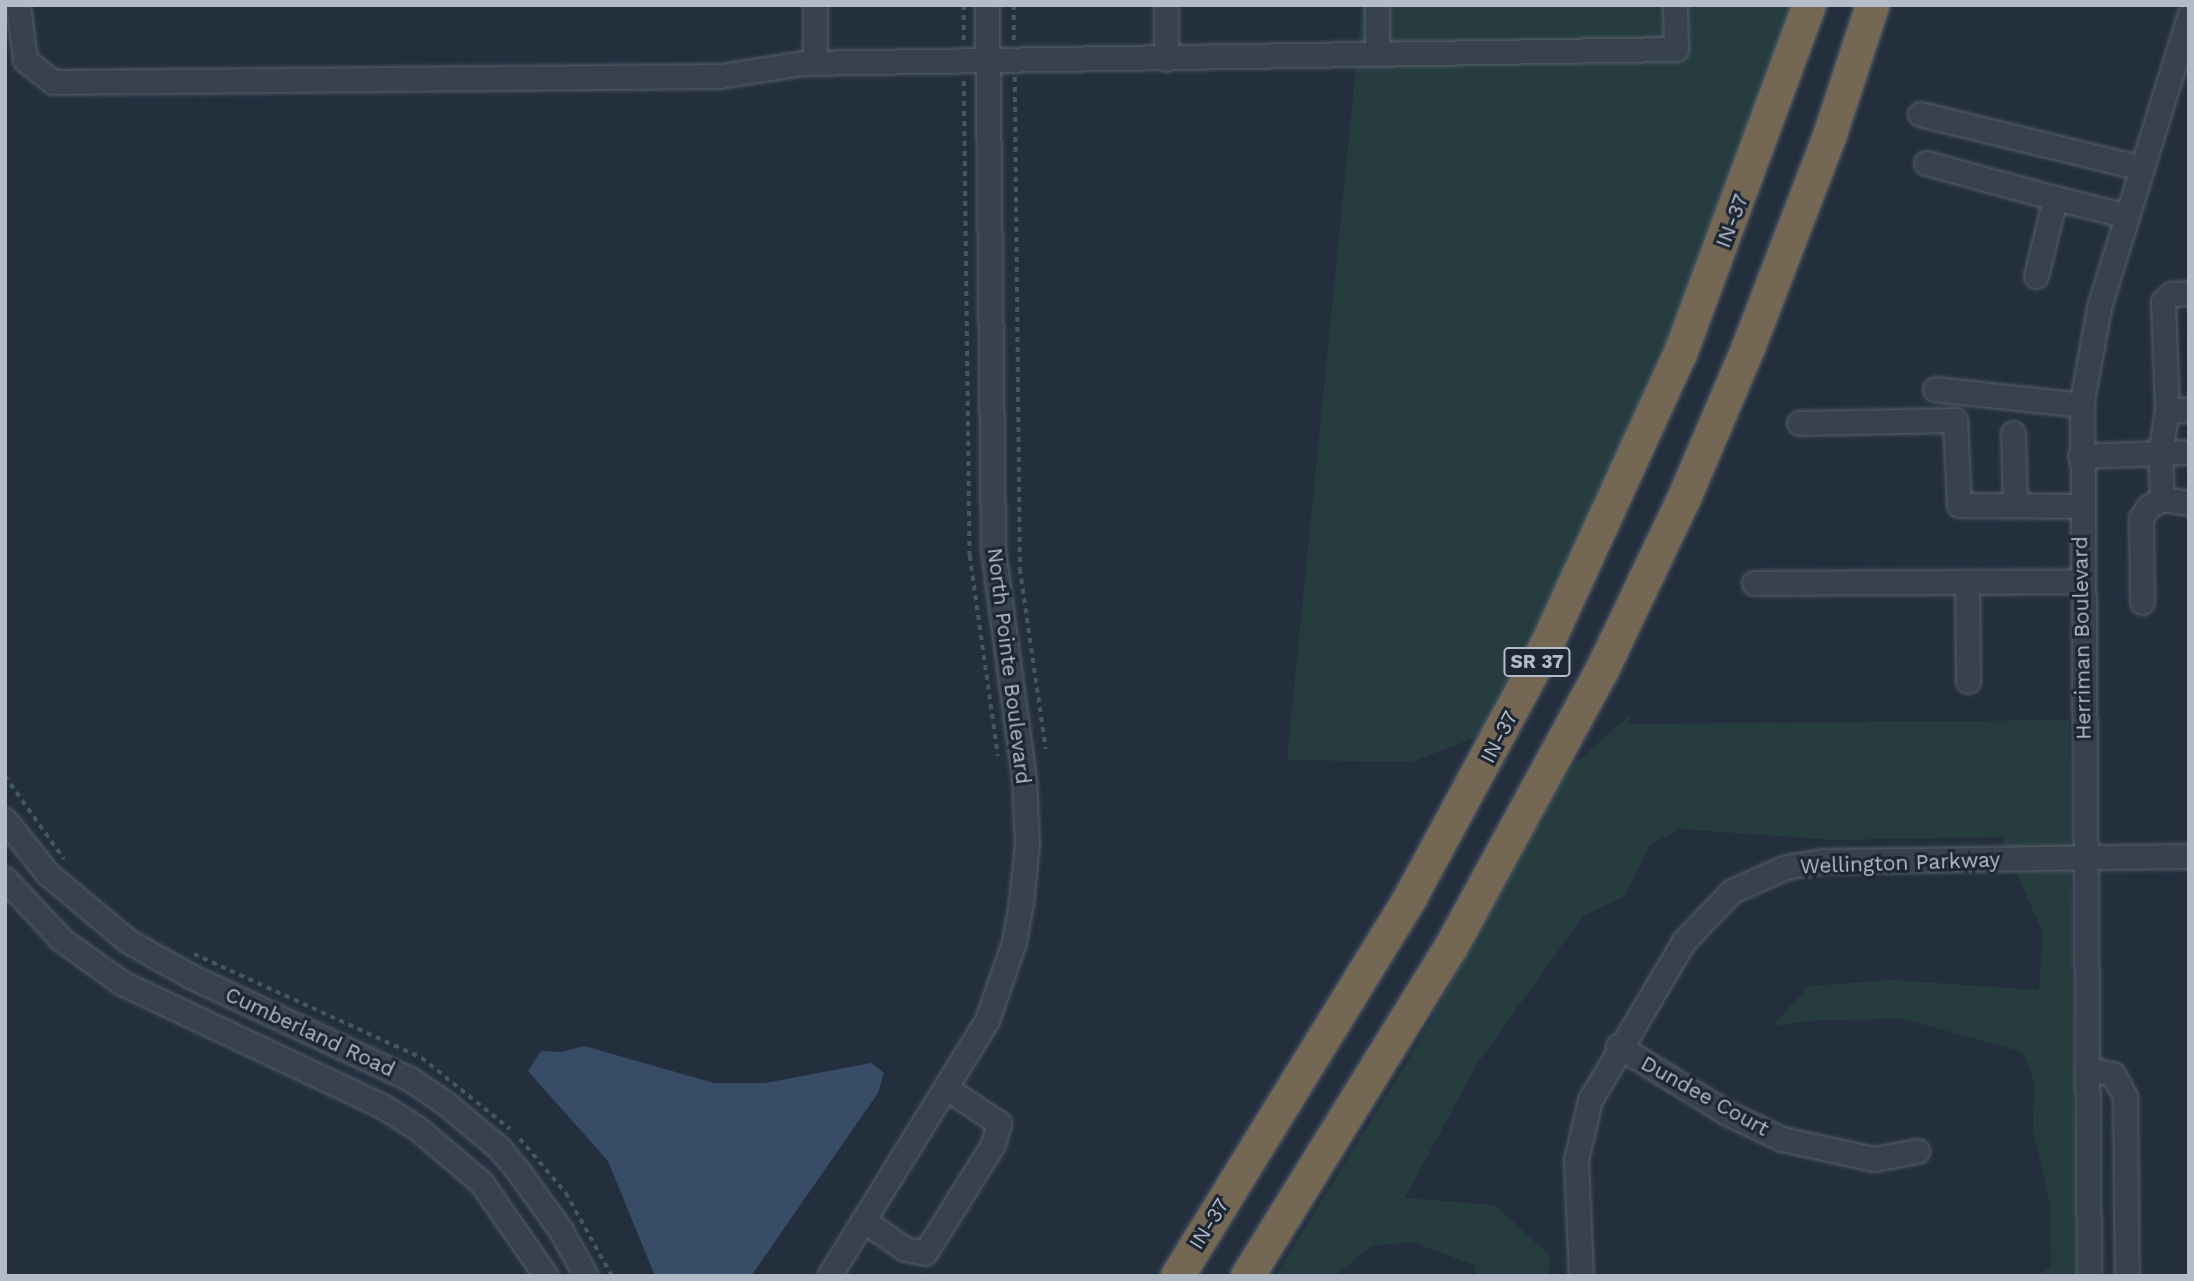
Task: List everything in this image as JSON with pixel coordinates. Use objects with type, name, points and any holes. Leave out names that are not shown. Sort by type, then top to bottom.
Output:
[{"type":"highway","name":"IN-37","points":[[1177,1276],[1412,895],[1548,643],[1680,353],[1760,146],[1809,5]]},
{"type":"highway","name":"SR 37","points":[[1247,1276],[1451,946],[1602,669],[1684,497],[1748,347],[1825,145],[1872,5]]},
{"type":"street","points":[[18,5],[25,60],[53,82],[720,76],[815,62],[987,62],[1676,49],[1675,5]]},
{"type":"street","points":[[815,5],[815,62]]},
{"type":"street","name":"North Pointe Boulevard","points":[[829,1276],[987,1020],[1002,983],[1021,904],[1027,844],[1024,779],[993,549],[987,5]]},
{"type":"street","points":[[1166,5],[1166,59]]},
{"type":"street","points":[[1377,5],[1377,54]]},
{"type":"street","name":"Herriman Boulevard","points":[[2090,1276],[2080,506],[2082,405],[2099,307],[2189,16]]},
{"type":"street","points":[[1920,114],[2142,168]]},
{"type":"street","points":[[1926,163],[2127,216]]},
{"type":"street","points":[[2036,276],[2055,198]]},
{"type":"street","points":[[2162,499],[2160,454],[2178,410],[2163,302],[2171,294],[2189,293]]},
{"type":"street","points":[[1935,388],[2082,405]]},
{"type":"street","points":[[1799,423],[1955,420],[1959,505],[2080,506]]},
{"type":"street","points":[[2013,433],[2015,505]]},
{"type":"street","points":[[2080,456],[2189,452]]},
{"type":"street","points":[[2142,602],[2141,518],[2148,507],[2162,499],[2189,503]]},
{"type":"street","points":[[1967,582],[1968,681]]},
{"type":"street","points":[[1754,583],[2082,582]]},
{"type":"street","name":"Cumberland Road","points":[[5,820],[48,874],[128,941],[190,976],[410,1079],[444,1102],[499,1149],[519,1171],[586,1276]]},
{"type":"street","name":"Wellington Parkway","points":[[1581,1276],[1577,1144],[1590,1100],[1618,1046],[1704,916],[1732,891],[1763,876],[1825,861],[2189,856]]},
{"type":"street","name":"Cumberland Road","points":[[5,879],[62,940],[122,983],[382,1106],[417,1128],[488,1189],[546,1276]]},
{"type":"street","name":"Dundee Court","points":[[1618,1046],[1727,1113],[1783,1139],[1874,1159],[1917,1151]]},
{"type":"street","points":[[2087,1069],[2113,1074],[2125,1097],[2127,1276]]},
{"type":"street","points":[[863,1220],[905,1249],[925,1253],[993,1143],[999,1123],[946,1088]]},
{"type":"path","points":[[1014,5],[1020,569],[1046,749]]},
{"type":"green space","points":[[1362,5],[1799,5],[1721,249],[1504,727],[1411,762],[1287,760]]},
{"type":"green space","points":[[1630,715],[1627,724],[2069,720],[2077,1276],[2037,1276],[2051,1267],[2050,1203],[2033,1131],[2034,1081],[2023,1052],[1903,1019],[1820,1020],[1772,1026],[1809,986],[1892,980],[2039,990],[2043,933],[2001,837],[1834,840],[1680,829],[1650,845],[1625,896],[1583,916],[1477,1064],[1405,1198],[1495,1205],[1550,1256],[1548,1276],[1477,1276],[1474,1265],[1412,1242],[1371,1246],[1335,1276],[1275,1276],[1407,1062],[1569,768]]},
{"type":"water","points":[[584,1046],[714,1083],[765,1083],[871,1063],[884,1073],[878,1093],[751,1276],[655,1276],[608,1161],[528,1071],[541,1051],[562,1052]]}]
